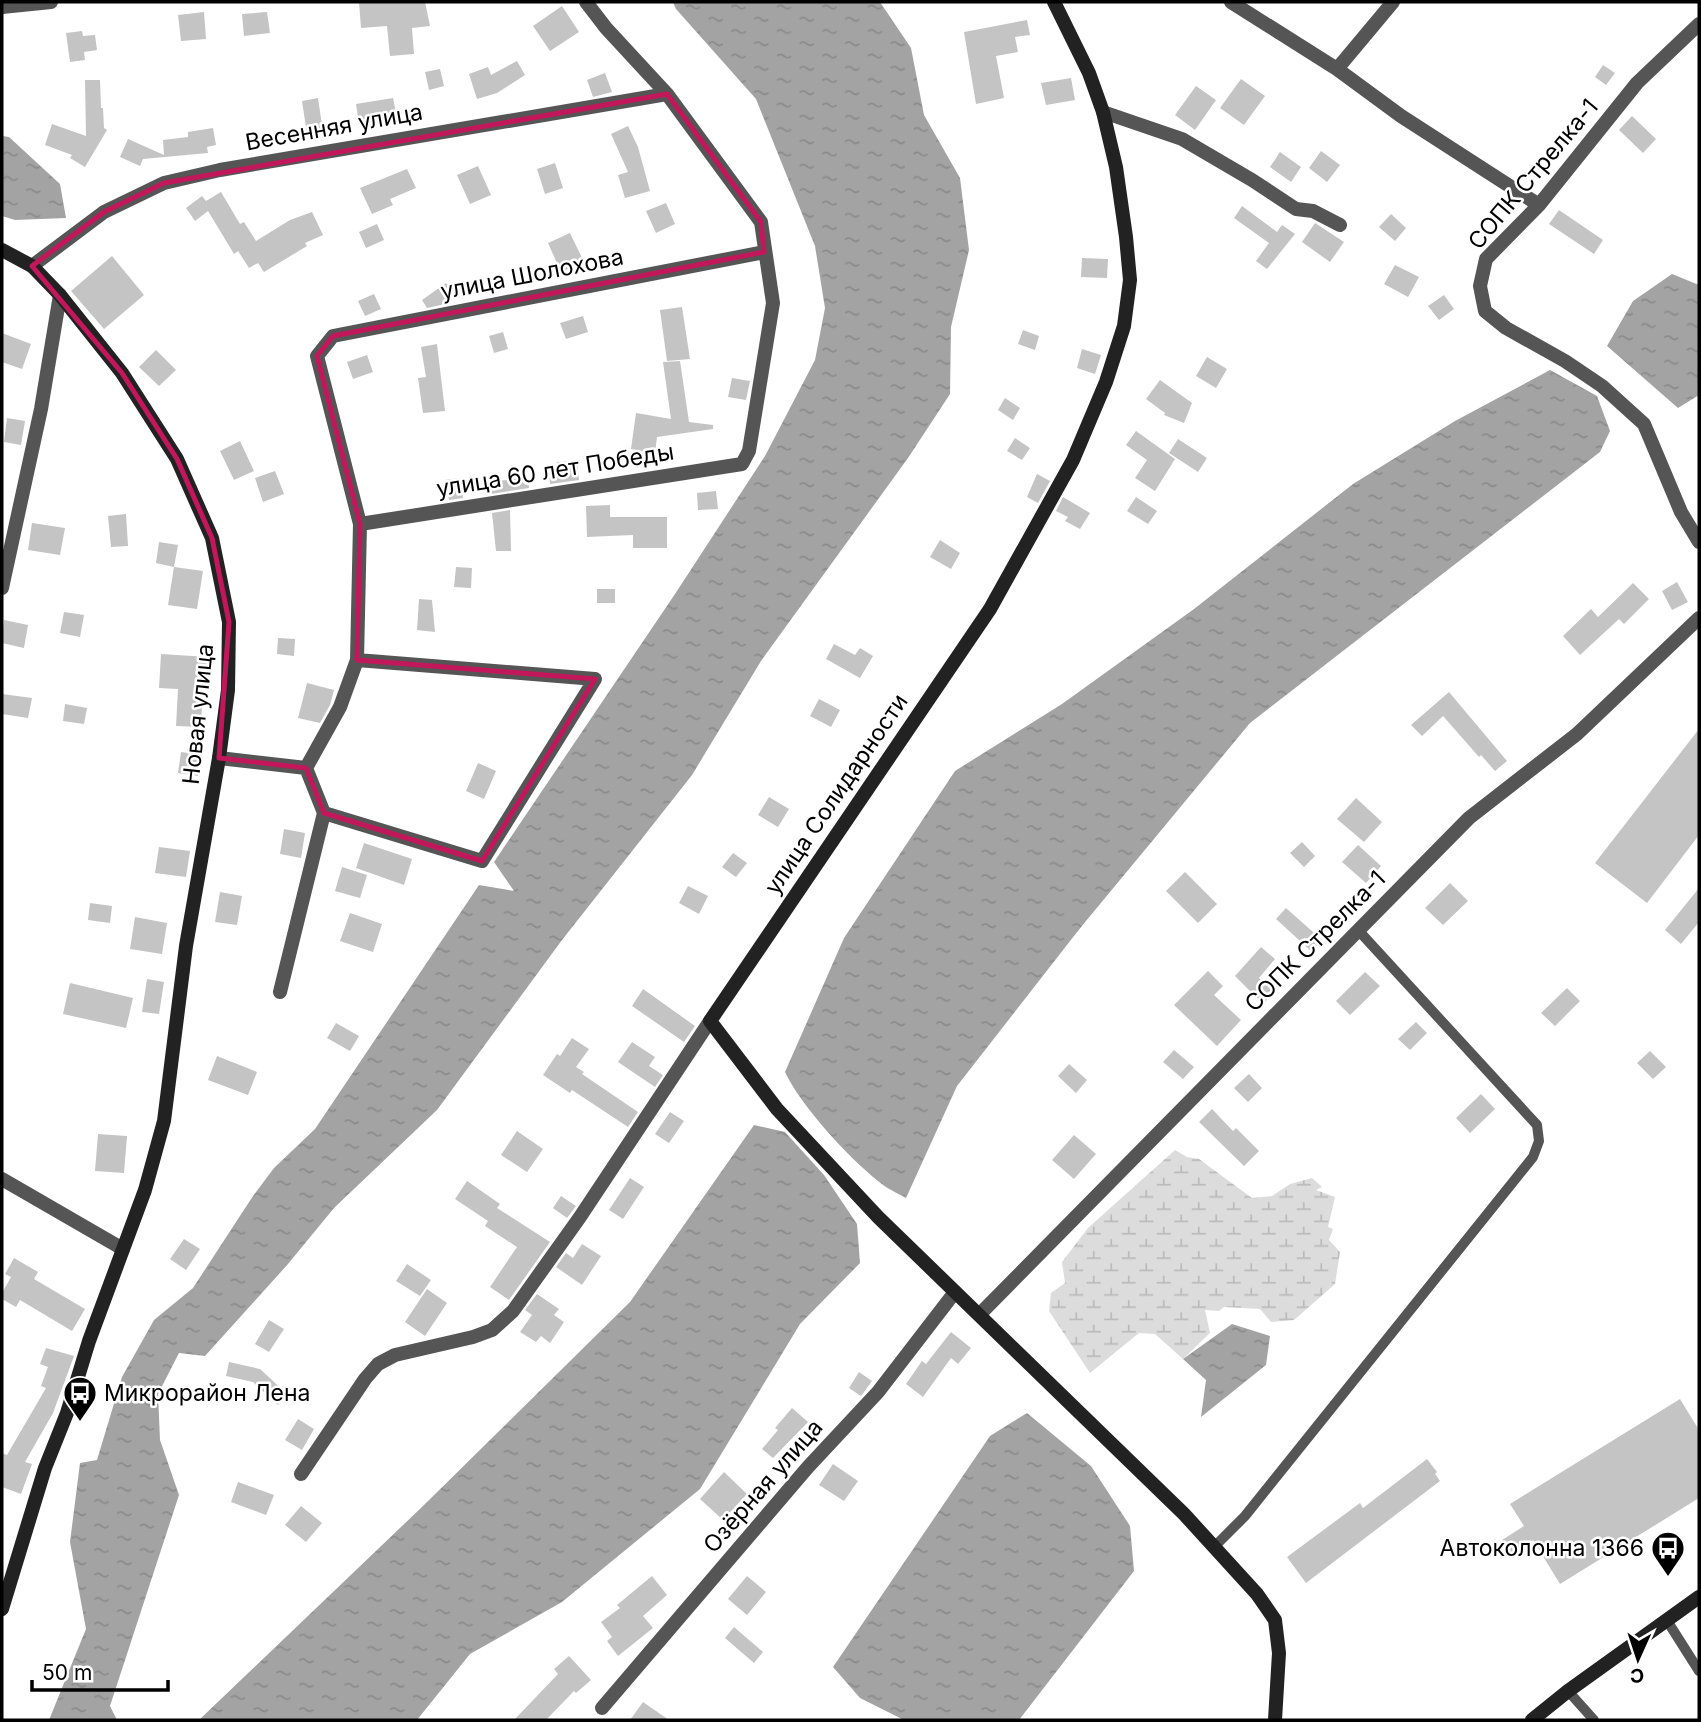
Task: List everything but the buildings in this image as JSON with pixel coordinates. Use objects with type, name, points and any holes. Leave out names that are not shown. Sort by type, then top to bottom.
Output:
[{"type":"street","points":[[2,7],[51,2]]},
{"type":"street","points":[[586,2],[606,28],[667,94],[761,222],[764,252]]},
{"type":"street","name":"улица Солидарности","points":[[301,1474],[378,1364],[395,1355],[492,1330],[513,1311],[580,1217],[875,775],[990,609],[1073,460],[1107,382],[1125,326],[1130,281],[1116,167],[1103,112],[1089,73],[1054,2]]},
{"type":"street","points":[[1231,2],[1337,69],[1401,116],[1539,205]]},
{"type":"street","points":[[1337,69],[1393,2]]},
{"type":"street","name":"СОПК Стрелка-1","points":[[1699,24],[1637,83],[1539,205],[1486,259],[1480,286],[1485,311],[1506,328],[1565,360],[1602,386],[1644,424],[1681,512],[1699,542]]},
{"type":"street","name":"Весенняя улица","points":[[32,266],[104,212],[163,183],[220,170],[667,94]]},
{"type":"street","points":[[1103,112],[1182,139],[1296,209],[1313,211],[1340,225]]},
{"type":"street","name":"Новая улица","points":[[2,250],[32,266],[60,295],[122,373],[177,459],[212,538],[229,622],[228,690],[219,758],[186,946],[164,1121],[145,1189],[89,1341],[67,1413],[45,1468],[2,1609]]},
{"type":"street","name":"улица Шолохова","points":[[360,524],[317,356],[333,335],[764,252]]},
{"type":"street","name":"улица 60 лет Победы","points":[[360,524],[742,464],[749,451],[773,303],[764,252]]},
{"type":"street","points":[[2,588],[41,409],[60,295]]},
{"type":"street","points":[[306,768],[340,707],[357,660],[360,524]]},
{"type":"street","name":"СОПК Стрелка-1","points":[[980,1314],[1469,818],[1577,734],[1699,618]]},
{"type":"street","points":[[324,813],[482,861],[595,679],[357,660]]},
{"type":"street","points":[[219,758],[306,768]]},
{"type":"street","points":[[280,992],[324,813],[306,768]]},
{"type":"street","points":[[710,1021],[777,1109],[878,1217],[1215,1546],[1257,1594],[1275,1620],[1279,1653],[1275,1720]]},
{"type":"street","points":[[2,1179],[124,1249]]},
{"type":"street","name":"Озёрная улица","points":[[602,1707],[808,1467],[878,1392],[955,1292]]},
{"type":"street","points":[[1532,1720],[1699,1597]]},
{"type":"lane","points":[[1215,1546],[1245,1516],[1515,1179],[1532,1157],[1539,1141],[1537,1125],[1358,930]]},
{"type":"lane","points":[[1666,1619],[1699,1671]]},
{"type":"lane","points":[[1568,1691],[1594,1720]]},
{"type":"highlighted area","points":[[667,94],[761,222],[764,252],[333,336],[317,356],[360,524],[357,660],[595,679],[482,861],[324,813],[306,768],[219,758],[229,622],[212,538],[177,459],[122,373],[32,266],[104,212],[164,183]]},
{"type":"green space","points":[[1175,1150],[1187,1157],[1199,1159],[1252,1198],[1272,1196],[1290,1184],[1312,1178],[1322,1187],[1316,1190],[1335,1197],[1328,1227],[1333,1229],[1329,1240],[1340,1252],[1335,1284],[1294,1320],[1271,1322],[1260,1309],[1224,1307],[1219,1311],[1205,1310],[1210,1333],[1183,1359],[1155,1334],[1139,1333],[1090,1373],[1049,1311],[1051,1293],[1065,1283],[1062,1262],[1088,1228]]},
{"type":"water","points":[[673,2],[880,2],[911,48],[924,115],[960,178],[969,250],[951,327],[950,394],[908,458],[761,661],[692,775],[562,940],[437,1110],[334,1208],[288,1264],[205,1356],[179,1353],[158,1394],[160,1440],[179,1495],[110,1706],[117,1720],[49,1720],[86,1629],[70,1542],[80,1463],[97,1460],[122,1377],[154,1320],[193,1288],[274,1168],[315,1129],[479,885],[514,891],[494,862],[765,456],[815,360],[825,308],[815,246],[756,99],[676,9]]},
{"type":"water","points":[[2,136],[9,137],[60,184],[66,218],[15,220],[2,216]]},
{"type":"water","points":[[1672,274],[1699,285],[1699,395],[1678,408],[1607,346],[1633,301]]},
{"type":"water","points":[[1550,370],[1597,396],[1610,431],[1600,452],[1250,723],[1081,927],[957,1086],[906,1198],[878,1181],[826,1130],[802,1100],[785,1072],[844,938],[955,771],[1062,704],[1194,609],[1353,484],[1455,421]]},
{"type":"water","points":[[754,1125],[785,1132],[824,1175],[857,1224],[860,1263],[800,1324],[700,1489],[562,1602],[470,1654],[417,1720],[199,1720],[423,1506],[630,1302]]},
{"type":"water","points":[[1232,1324],[1270,1336],[1266,1365],[1201,1417],[1206,1380],[1183,1359]]},
{"type":"water","points":[[1027,1413],[1091,1466],[1130,1526],[1134,1571],[1019,1720],[904,1720],[860,1698],[833,1667],[990,1436]]},
{"type":"place","name":"Микрорайон Лена","points":[[80,1423]]},
{"type":"place","name":"Автоколонна 1366","points":[[1668,1578]]}]
